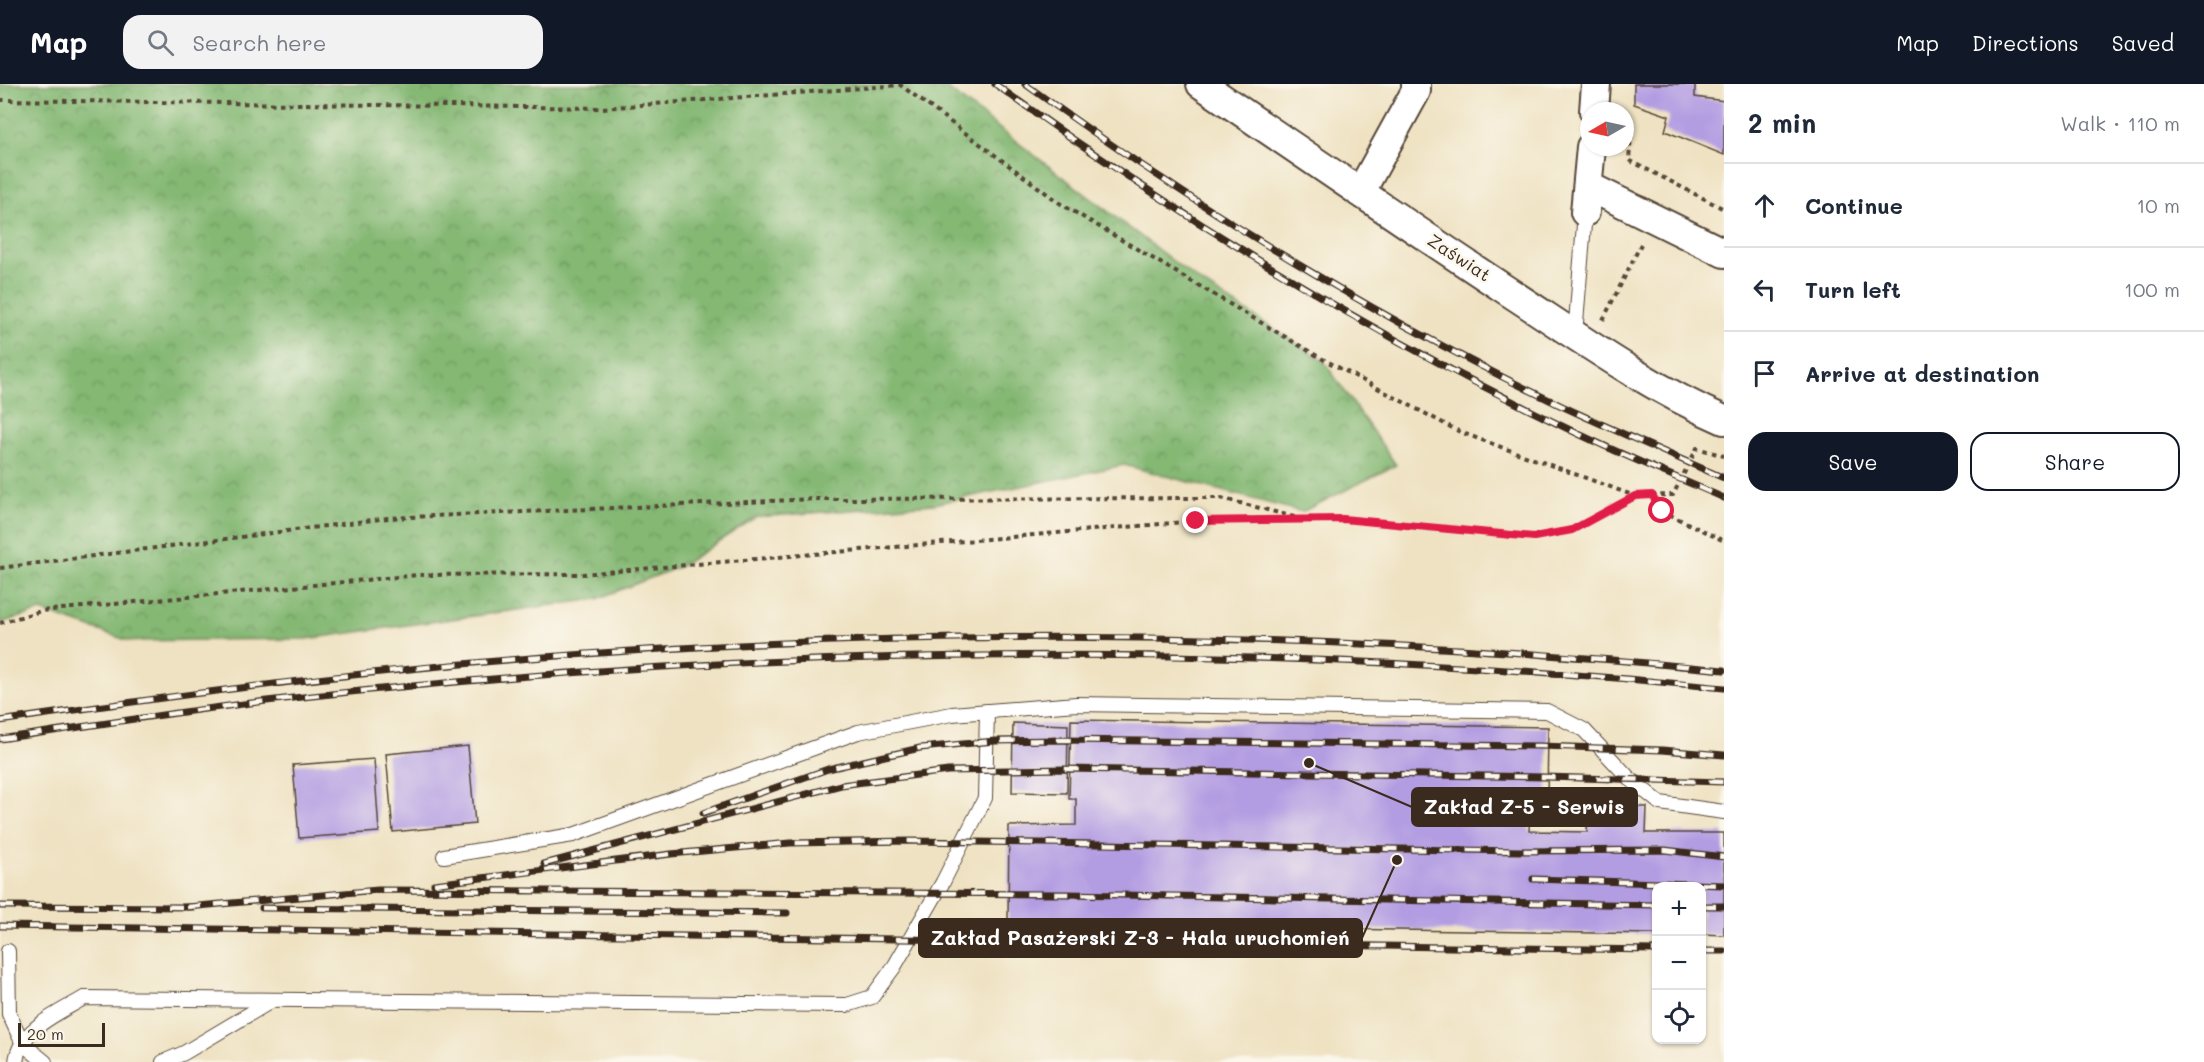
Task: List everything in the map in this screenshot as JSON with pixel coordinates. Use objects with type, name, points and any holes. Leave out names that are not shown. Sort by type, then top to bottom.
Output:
[{"type":"street","name":"Zaświat","points":[[1201,84],[1360,193],[1626,369],[1686,403],[1724,420]]},
{"type":"street","points":[[1360,193],[1416,91],[1416,84]]},
{"type":"street","points":[[1595,102],[1596,84]]},
{"type":"street","points":[[1590,156],[1586,199],[1724,253]]},
{"type":"lane","points":[[1583,340],[1586,199]]},
{"type":"lane","points":[[444,856],[573,835],[858,732],[952,714],[1076,704],[1547,711],[1584,730],[1629,778],[1660,803],[1724,812]]},
{"type":"lane","points":[[16,1062],[17,1053],[34,1028],[84,998],[847,1005],[872,998],[894,968],[985,798],[987,711]]},
{"type":"lane","points":[[8,951],[9,1014],[23,1044],[45,1062]]},
{"type":"lane","points":[[163,1062],[184,1053],[273,1000]]},
{"type":"path","points":[[828,84],[835,90]]},
{"type":"path","points":[[0,99],[602,108],[900,85],[1061,204],[1319,357],[1460,432],[1635,496],[1673,495],[1697,448],[1724,456]]},
{"type":"path","points":[[1629,156],[1629,160],[1724,209]]},
{"type":"path","points":[[1583,340],[1642,241]]},
{"type":"path","points":[[1652,495],[1662,511],[1724,541]]},
{"type":"path","points":[[0,623],[40,611],[418,575],[582,574],[1196,521],[1343,519],[1534,537],[1572,530],[1635,496]]},
{"type":"path","points":[[0,568],[388,518],[815,499],[1221,498],[1305,519]]},
{"type":"green space","points":[[0,84],[941,84],[1203,284],[1323,360],[1396,465],[1302,512],[1124,465],[934,504],[756,517],[681,566],[597,599],[306,639],[129,641],[41,611],[0,623]]},
{"type":"building","points":[[1634,84],[1695,84],[1695,97],[1724,101],[1724,155],[1665,131],[1669,116],[1634,104]]},
{"type":"building","points":[[1071,720],[1548,727],[1547,806],[1530,805],[1529,831],[1587,832],[1588,806],[1647,807],[1646,833],[1724,833],[1724,935],[1706,934],[1706,882],[1652,882],[1652,934],[1070,925],[1070,921],[1008,920],[1009,826],[1076,825],[1076,799],[1069,799]]},
{"type":"building","points":[[1013,723],[1068,725],[1067,793],[1012,792]]},
{"type":"building","points":[[468,746],[475,824],[393,832],[386,754]]},
{"type":"building","points":[[374,759],[379,832],[299,838],[293,765]]},
{"type":"railway","points":[[995,84],[1062,132],[1199,223],[1412,349],[1558,424],[1724,498]]},
{"type":"railway","points":[[1025,84],[1221,217],[1425,337],[1566,408],[1724,478]]},
{"type":"railway","points":[[0,721],[203,693],[407,669],[691,647],[839,641],[986,638],[1282,641],[1429,647],[1724,670]]},
{"type":"railway","points":[[0,739],[248,703],[464,681],[644,668],[824,660],[1004,656],[1184,656],[1364,662],[1544,673],[1724,688]]},
{"type":"railway","points":[[703,813],[828,769],[920,748],[995,741],[1540,746],[1662,750],[1724,755]]},
{"type":"railway","points":[[544,864],[841,785],[948,771],[1065,769],[1724,782]]},
{"type":"railway","points":[[434,884],[671,854],[790,843],[911,841],[1521,851],[1665,850],[1724,857]]},
{"type":"railway","points":[[1533,879],[1724,885]]},
{"type":"railway","points":[[187,907],[378,890],[1067,894],[1652,905]]},
{"type":"railway","points":[[0,906],[193,907]]},
{"type":"railway","points":[[1706,906],[1724,906]]},
{"type":"railway","points":[[262,908],[787,913]]},
{"type":"railway","points":[[0,926],[1652,950]]},
{"type":"railway","points":[[1706,951],[1724,951]]},
{"type":"place","name":"Zakład Z-5 - Serwis","points":[[1309,763]]},
{"type":"place","name":"Zakład Pasażerski Z-3 - Hala uruchomień","points":[[1397,860]]},
{"type":"route","points":[[1196,521],[1343,519],[1534,537],[1572,530],[1635,496],[1652,495],[1662,511]]}]
